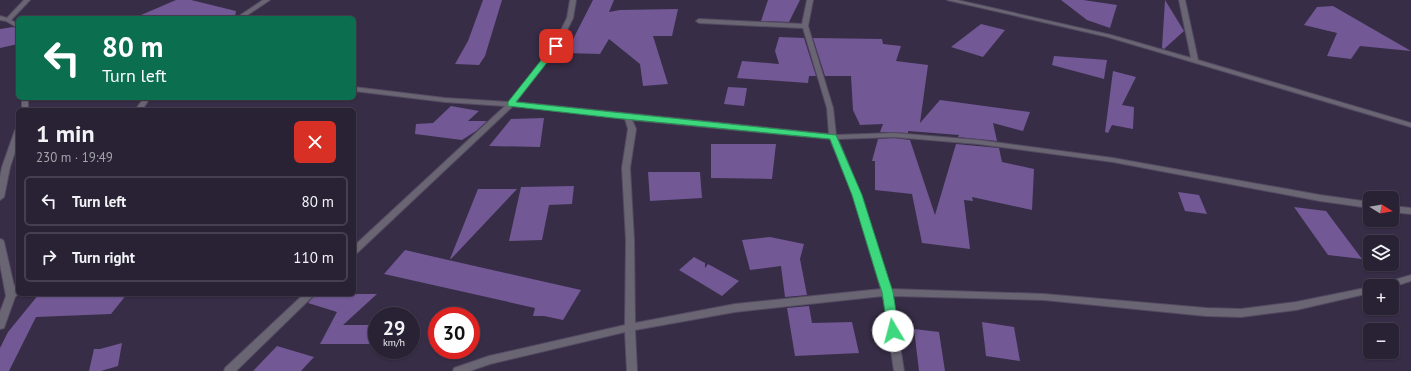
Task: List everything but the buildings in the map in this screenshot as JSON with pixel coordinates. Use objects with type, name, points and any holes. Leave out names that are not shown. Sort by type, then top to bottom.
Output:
[{"type":"street","points":[[8,20],[27,0]]},
{"type":"street","points":[[243,16],[267,0]]},
{"type":"street","points":[[356,250],[511,104],[556,46],[570,18],[574,0]]},
{"type":"street","points":[[810,0],[805,26],[830,108],[833,137],[857,195],[887,292],[899,371]]},
{"type":"street","points":[[950,0],[1072,27],[1411,125]]},
{"type":"street","points":[[1182,0],[1195,62]]},
{"type":"street","points":[[0,18],[8,20],[16,25]]},
{"type":"street","points":[[699,21],[805,26]]},
{"type":"street","points":[[356,89],[445,100],[511,104],[833,137],[894,134],[978,142],[1154,166],[1363,205]]},
{"type":"street","points":[[628,117],[632,129],[626,168],[630,240],[630,329],[632,371]]},
{"type":"street","points":[[0,197],[6,167],[16,138]]},
{"type":"street","points":[[1399,210],[1411,211]]},
{"type":"street","points":[[0,242],[11,296]]},
{"type":"street","points":[[1399,282],[1411,278]]},
{"type":"street","points":[[0,324],[11,296],[16,290]]},
{"type":"street","points":[[458,371],[489,360],[581,338],[735,308],[887,292],[1044,297],[1206,312],[1241,313],[1296,306],[1363,292]]},
{"type":"street","points":[[229,371],[308,296]]},
{"type":"route","points":[[556,46],[511,104],[614,116],[833,137],[857,195],[884,280],[893,331]]}]
